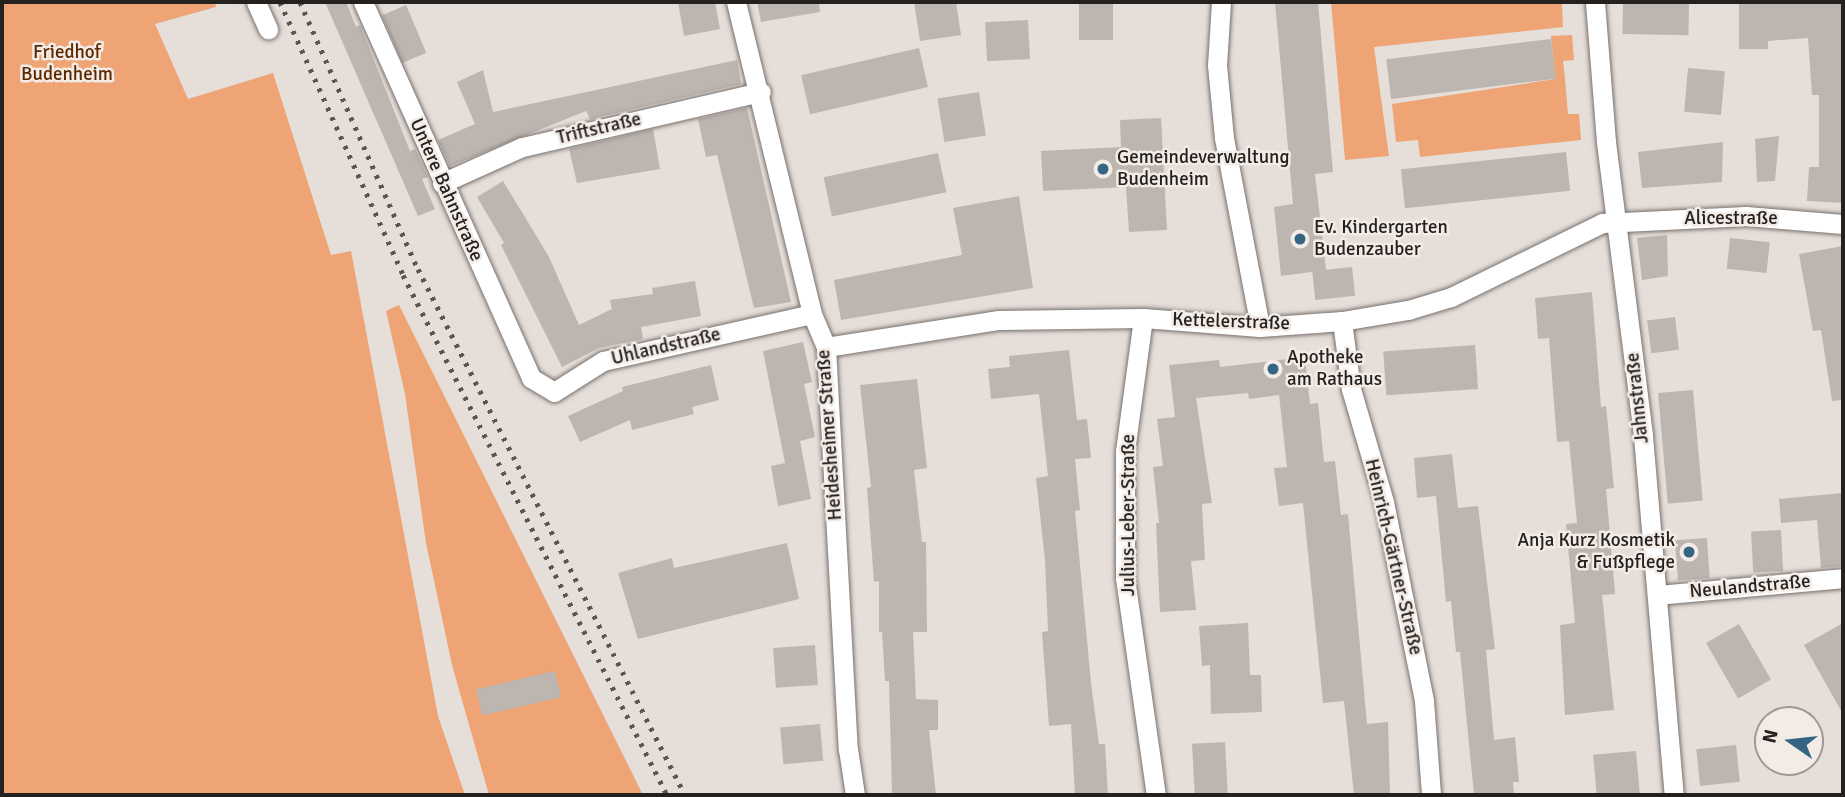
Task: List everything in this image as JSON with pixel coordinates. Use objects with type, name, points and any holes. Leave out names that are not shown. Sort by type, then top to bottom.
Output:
[{"type":"street","points":[[256,2],[268,29]]},
{"type":"street","name":"Untere Bahnstraße","points":[[363,2],[531,378]]},
{"type":"street","name":"Heidesheimer Straße","points":[[736,2],[761,92],[811,314],[826,347],[848,749],[855,795]]},
{"type":"street","points":[[1221,2],[1217,65],[1224,138],[1260,327]]},
{"type":"street","name":"Jahnstraße","points":[[1595,2],[1606,142],[1618,221],[1657,595],[1674,795]]},
{"type":"street","name":"Triftstraße","points":[[442,183],[522,147],[761,92]]},
{"type":"street","name":"Alicestraße","points":[[1618,221],[1746,216],[1843,224]]},
{"type":"street","name":"Kettelerstraße","points":[[826,347],[999,320],[1143,318],[1260,327],[1342,321],[1408,310],[1451,297],[1586,228],[1618,221]]},
{"type":"street","name":"Uhlandstraße","points":[[531,378],[554,391],[603,362],[811,314]]},
{"type":"street","name":"Julius-Leber-Straße","points":[[1143,318],[1125,451],[1125,578],[1156,795]]},
{"type":"street","name":"Heinrich-Gärtner-Straße","points":[[1342,321],[1351,389],[1384,502],[1424,701],[1430,795]]},
{"type":"street","name":"Neulandstraße","points":[[1657,595],[1843,578]]},
{"type":"green space","name":"Friedhof Budenheim","points":[[2,2],[215,2],[216,7],[155,24],[188,99],[273,73],[331,255],[351,251],[438,716],[465,795],[2,795]]},
{"type":"green space","points":[[1331,2],[1562,2],[1563,27],[1374,47],[1389,156],[1345,160]]},
{"type":"green space","points":[[1572,35],[1574,60],[1563,61],[1568,114],[1579,114],[1581,140],[1420,157],[1418,140],[1396,142],[1392,104],[1555,79],[1551,36]]},
{"type":"green space","points":[[399,305],[643,795],[489,795],[452,665],[426,543],[405,394],[386,311]]},
{"type":"building","points":[[325,2],[346,2],[356,27],[360,25],[410,151],[415,149],[428,177],[422,179],[435,209],[418,216]]},
{"type":"building","points":[[678,2],[715,2],[720,29],[684,36]]},
{"type":"building","points":[[757,2],[819,2],[820,12],[761,22]]},
{"type":"building","points":[[914,2],[956,2],[961,35],[920,41]]},
{"type":"building","points":[[1079,2],[1113,2],[1113,40],[1079,40]]},
{"type":"building","points":[[1275,2],[1318,2],[1333,172],[1315,174],[1326,270],[1281,276],[1274,207],[1293,204]]},
{"type":"building","points":[[1623,2],[1689,3],[1688,35],[1622,34]]},
{"type":"building","points":[[1739,2],[1841,2],[1843,203],[1807,201],[1809,167],[1819,167],[1819,95],[1812,95],[1808,38],[1768,41],[1768,49],[1739,49]]},
{"type":"building","points":[[406,5],[426,53],[402,63],[382,15]]},
{"type":"building","points":[[1028,20],[1030,59],[987,61],[985,22]]},
{"type":"building","points":[[1551,39],[1556,79],[1391,99],[1386,59]]},
{"type":"building","points":[[919,48],[928,87],[810,114],[801,75]]},
{"type":"building","points":[[737,60],[741,84],[590,119],[586,111],[450,166],[438,140],[475,124],[457,82],[483,70],[493,112]]},
{"type":"building","points":[[1688,68],[1725,71],[1721,115],[1684,112]]},
{"type":"building","points":[[979,92],[986,135],[944,142],[938,99]]},
{"type":"building","points":[[747,108],[791,302],[754,308],[717,155],[706,157],[698,119]]},
{"type":"building","name":"Gemeindeverwaltung Budenheim","points":[[1161,118],[1167,230],[1129,232],[1126,187],[1043,191],[1041,151],[1121,147],[1120,120]]},
{"type":"building","points":[[653,129],[660,169],[577,183],[569,149]]},
{"type":"building","points":[[1779,136],[1775,181],[1757,182],[1755,139]]},
{"type":"building","points":[[1723,142],[1722,182],[1642,188],[1638,152]]},
{"type":"building","points":[[1566,152],[1570,191],[1405,208],[1401,169]]},
{"type":"building","points":[[938,153],[946,192],[832,216],[824,177]]},
{"type":"building","points":[[503,181],[549,257],[579,325],[612,309],[610,300],[653,294],[652,288],[695,281],[701,316],[641,327],[643,339],[599,348],[562,367],[501,245],[504,243],[477,197]]},
{"type":"building","points":[[1019,196],[1033,288],[841,320],[834,280],[962,255],[953,208]]},
{"type":"building","points":[[1667,235],[1668,276],[1642,280],[1637,238]]},
{"type":"building","points":[[1730,238],[1770,242],[1767,273],[1727,269]]},
{"type":"building","points":[[1843,246],[1843,400],[1832,401],[1821,330],[1813,331],[1799,254]]},
{"type":"building","points":[[1352,267],[1355,296],[1315,300],[1312,271]]},
{"type":"building","points":[[1592,292],[1601,407],[1606,406],[1614,488],[1606,489],[1615,594],[1602,595],[1614,710],[1565,715],[1560,625],[1575,623],[1566,524],[1577,523],[1569,441],[1557,442],[1549,338],[1538,339],[1535,298]]},
{"type":"building","points":[[1675,317],[1679,350],[1651,353],[1647,320]]},
{"type":"building","points":[[803,342],[812,382],[804,384],[815,437],[800,441],[811,499],[778,506],[771,466],[785,463],[763,351]]},
{"type":"building","points":[[1475,345],[1478,389],[1386,395],[1383,351]]},
{"type":"building","points":[[1069,350],[1077,420],[1087,419],[1091,458],[1075,459],[1080,510],[1075,511],[1091,683],[1099,744],[1105,744],[1108,795],[1075,795],[1071,724],[1049,726],[1042,632],[1048,631],[1045,560],[1036,478],[1048,476],[1039,394],[991,399],[988,369],[1010,367],[1009,356]]},
{"type":"building","points":[[1305,357],[1310,404],[1318,403],[1324,462],[1335,461],[1341,515],[1348,514],[1367,724],[1388,722],[1390,795],[1354,795],[1344,701],[1323,703],[1303,503],[1279,506],[1274,468],[1287,467],[1279,395],[1249,399],[1248,393],[1196,398],[1212,503],[1202,504],[1205,560],[1191,561],[1196,610],[1160,612],[1156,523],[1159,523],[1153,467],[1163,466],[1157,419],[1175,417],[1169,365],[1219,360],[1220,367]]},
{"type":"building","points":[[711,365],[719,400],[692,407],[694,414],[632,430],[630,420],[580,442],[568,416],[623,391],[622,387]]},
{"type":"building","points":[[917,379],[927,468],[914,470],[922,542],[926,542],[927,632],[913,632],[916,699],[938,700],[938,730],[929,730],[936,795],[892,795],[889,681],[885,681],[882,632],[879,632],[879,581],[874,582],[867,488],[871,487],[860,385]]},
{"type":"building","points":[[1693,390],[1703,501],[1668,504],[1658,393]]},
{"type":"building","points":[[1452,454],[1458,508],[1478,506],[1495,649],[1486,650],[1494,740],[1515,737],[1519,782],[1513,782],[1514,795],[1474,795],[1460,652],[1456,652],[1451,601],[1446,602],[1436,496],[1417,498],[1414,458]]},
{"type":"building","points":[[1843,493],[1843,566],[1821,568],[1817,520],[1781,523],[1779,499]]},
{"type":"building","points":[[1781,530],[1783,571],[1753,573],[1751,532]]},
{"type":"building","points":[[1707,538],[1710,578],[1678,580],[1675,540]]},
{"type":"building","points":[[787,543],[799,599],[638,639],[618,573],[672,558],[674,568]]},
{"type":"building","points":[[1248,623],[1250,675],[1261,675],[1262,712],[1211,714],[1210,665],[1202,666],[1199,626]]},
{"type":"building","points":[[1843,623],[1843,714],[1804,645]]},
{"type":"building","points":[[1739,624],[1771,679],[1738,698],[1706,643]]},
{"type":"building","points":[[815,645],[818,685],[776,688],[773,648]]},
{"type":"building","points":[[555,671],[561,697],[482,716],[476,689]]},
{"type":"building","points":[[820,724],[823,761],[783,764],[780,727]]},
{"type":"building","points":[[1225,742],[1228,795],[1195,795],[1192,744]]},
{"type":"building","points":[[1736,745],[1740,782],[1700,786],[1696,749]]},
{"type":"building","points":[[1636,751],[1640,795],[1597,795],[1593,755]]},
{"type":"railway","points":[[280,2],[403,275],[667,795]]},
{"type":"railway","points":[[300,2],[418,269],[685,795]]},
{"type":"place","name":"Gemeindeverwaltung Budenheim","points":[[1103,169]]},
{"type":"place","name":"Ev. Kindergarten Budenzauber","points":[[1300,239]]},
{"type":"place","name":"Apotheke am Rathaus","points":[[1273,369]]},
{"type":"place","name":"Anja Kurz Kosmetik & Fußpflege","points":[[1689,552]]}]
